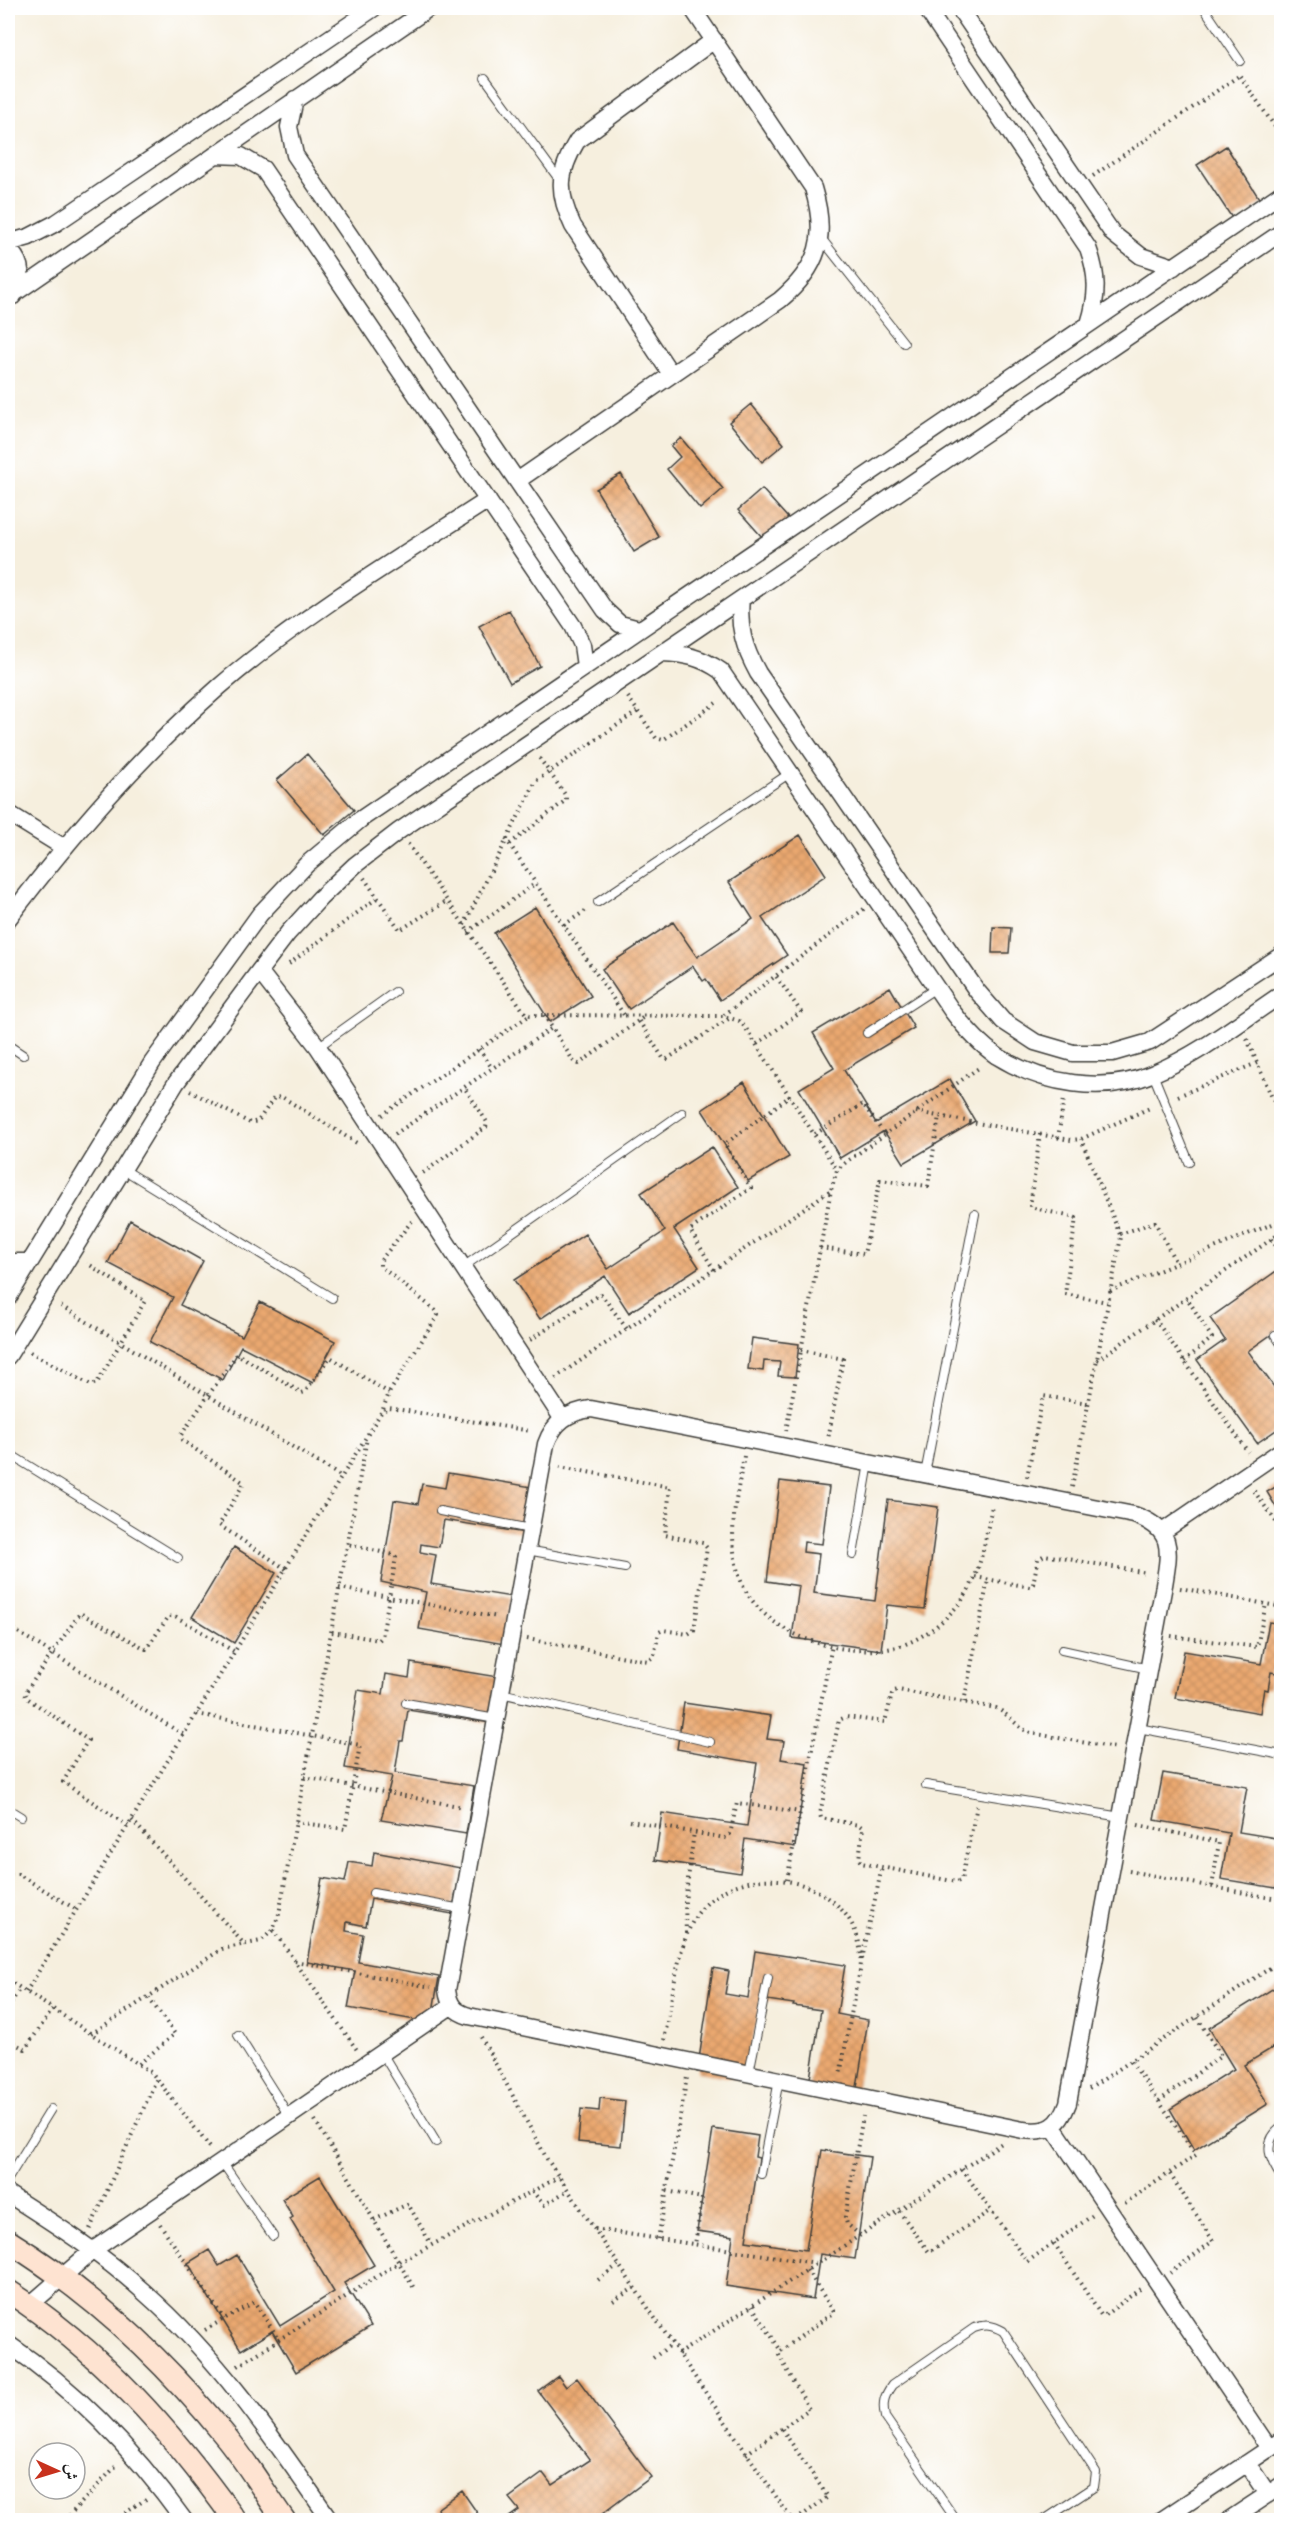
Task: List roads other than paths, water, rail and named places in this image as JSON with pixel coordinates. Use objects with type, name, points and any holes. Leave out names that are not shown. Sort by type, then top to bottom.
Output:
[{"type":"street","points":[[8,243],[29,237],[56,223],[374,8]]},
{"type":"street","points":[[10,299],[429,8]]},
{"type":"street","points":[[517,481],[780,300],[799,284],[813,262],[821,238],[821,212],[813,188],[692,8]]},
{"type":"street","points":[[926,8],[1088,248],[1095,266],[1097,286],[1095,305],[1089,324]]},
{"type":"street","points":[[960,8],[1113,234],[1126,246],[1157,263],[1174,267]]},
{"type":"street","points":[[671,374],[573,226],[563,205],[561,183],[566,161],[577,141],[714,40]]},
{"type":"street","points":[[295,99],[289,127],[295,155],[604,610],[620,624],[639,629]]},
{"type":"street","points":[[215,155],[241,156],[262,169],[579,635],[585,666]]},
{"type":"street","points":[[8,1298],[152,1063],[260,914],[308,864],[360,819],[1281,193]]},
{"type":"street","points":[[11,1350],[176,1083],[263,976],[312,906],[355,865],[399,831],[1281,232]]},
{"type":"street","points":[[8,249],[17,260],[21,271],[20,283],[10,299]]},
{"type":"street","points":[[8,918],[63,847],[137,763],[220,686],[309,618],[488,500]]},
{"type":"street","points":[[741,599],[739,617],[748,656],[783,711],[977,991],[1003,1021],[1035,1041],[1073,1053],[1112,1053],[1150,1042],[1281,956]]},
{"type":"street","points":[[662,653],[687,654],[705,660],[720,671],[936,988],[972,1035],[996,1056],[1032,1074],[1067,1083],[1113,1084],[1153,1074],[1199,1049],[1281,994]]},
{"type":"street","points":[[761,729],[783,711]]},
{"type":"street","points":[[8,813],[63,847]]},
{"type":"street","points":[[263,976],[318,1047],[369,1124],[376,1147],[409,1184],[562,1418]]},
{"type":"street","points":[[8,1262],[29,1262]]},
{"type":"street","points":[[591,1409],[925,1474],[1134,1515],[1150,1520],[1162,1532],[1168,1545],[1169,1559],[1121,1820],[1068,2103],[1062,2118],[1053,2127],[1038,2132],[1023,2130],[459,2013],[449,1998],[462,1909],[546,1444],[550,1434],[562,1418],[576,1411],[591,1409]]},
{"type":"street","points":[[1162,1532],[1281,1450]]},
{"type":"street","points":[[30,2305],[62,2278],[88,2247],[151,2211],[382,2053],[449,1998]]},
{"type":"street","points":[[1053,2127],[1156,2280],[1275,2444],[1162,2520]]},
{"type":"street","points":[[8,2194],[88,2247],[144,2292],[192,2337],[225,2374],[269,2432],[330,2520]]},
{"type":"street","points":[[8,2241],[62,2278],[108,2314],[151,2353],[229,2440],[284,2520]]},
{"type":"street","points":[[8,2292],[30,2305],[79,2344],[125,2386],[168,2432],[235,2520]]},
{"type":"street","points":[[8,2344],[80,2400],[130,2451],[184,2520]]},
{"type":"street","points":[[1229,2520],[1275,2489],[1247,2463]]},
{"type":"lane","points":[[1204,8],[1240,61]]},
{"type":"lane","points":[[485,78],[561,183]]},
{"type":"lane","points":[[821,238],[904,343]]},
{"type":"lane","points":[[598,902],[790,773]]},
{"type":"lane","points":[[867,1033],[936,988]]},
{"type":"lane","points":[[318,1047],[395,992]]},
{"type":"lane","points":[[8,1045],[23,1054]]},
{"type":"lane","points":[[1153,1074],[1189,1162]]},
{"type":"lane","points":[[463,1267],[682,1113]]},
{"type":"lane","points":[[123,1169],[332,1298]]},
{"type":"lane","points":[[925,1474],[975,1214]]},
{"type":"lane","points":[[1275,1335],[1281,1346]]},
{"type":"lane","points":[[8,1453],[178,1558]]},
{"type":"lane","points":[[853,1556],[869,1463]]},
{"type":"lane","points":[[440,1511],[530,1529]]},
{"type":"lane","points":[[527,1550],[625,1568]]},
{"type":"lane","points":[[1062,1650],[1149,1668]]},
{"type":"lane","points":[[501,1693],[710,1742]]},
{"type":"lane","points":[[405,1703],[496,1719]]},
{"type":"lane","points":[[1138,1728],[1281,1755]]},
{"type":"lane","points":[[926,1785],[1121,1820]]},
{"type":"lane","points":[[8,1809],[21,1817]]},
{"type":"lane","points":[[373,1893],[462,1909]]},
{"type":"lane","points":[[749,2073],[768,1978]]},
{"type":"lane","points":[[238,2035],[290,2116]]},
{"type":"lane","points":[[382,2053],[436,2142]]},
{"type":"lane","points":[[761,2174],[779,2080]]},
{"type":"lane","points":[[8,2179],[51,2109]]},
{"type":"lane","points":[[1281,2127],[1270,2139],[1268,2150],[1270,2162],[1281,2178]]},
{"type":"lane","points":[[222,2162],[273,2236]]},
{"type":"lane","points":[[956,2520],[885,2417],[882,2405],[885,2394],[892,2385],[974,2328],[984,2325],[994,2326],[1003,2331],[1096,2472],[1094,2487],[1044,2520]]}]
